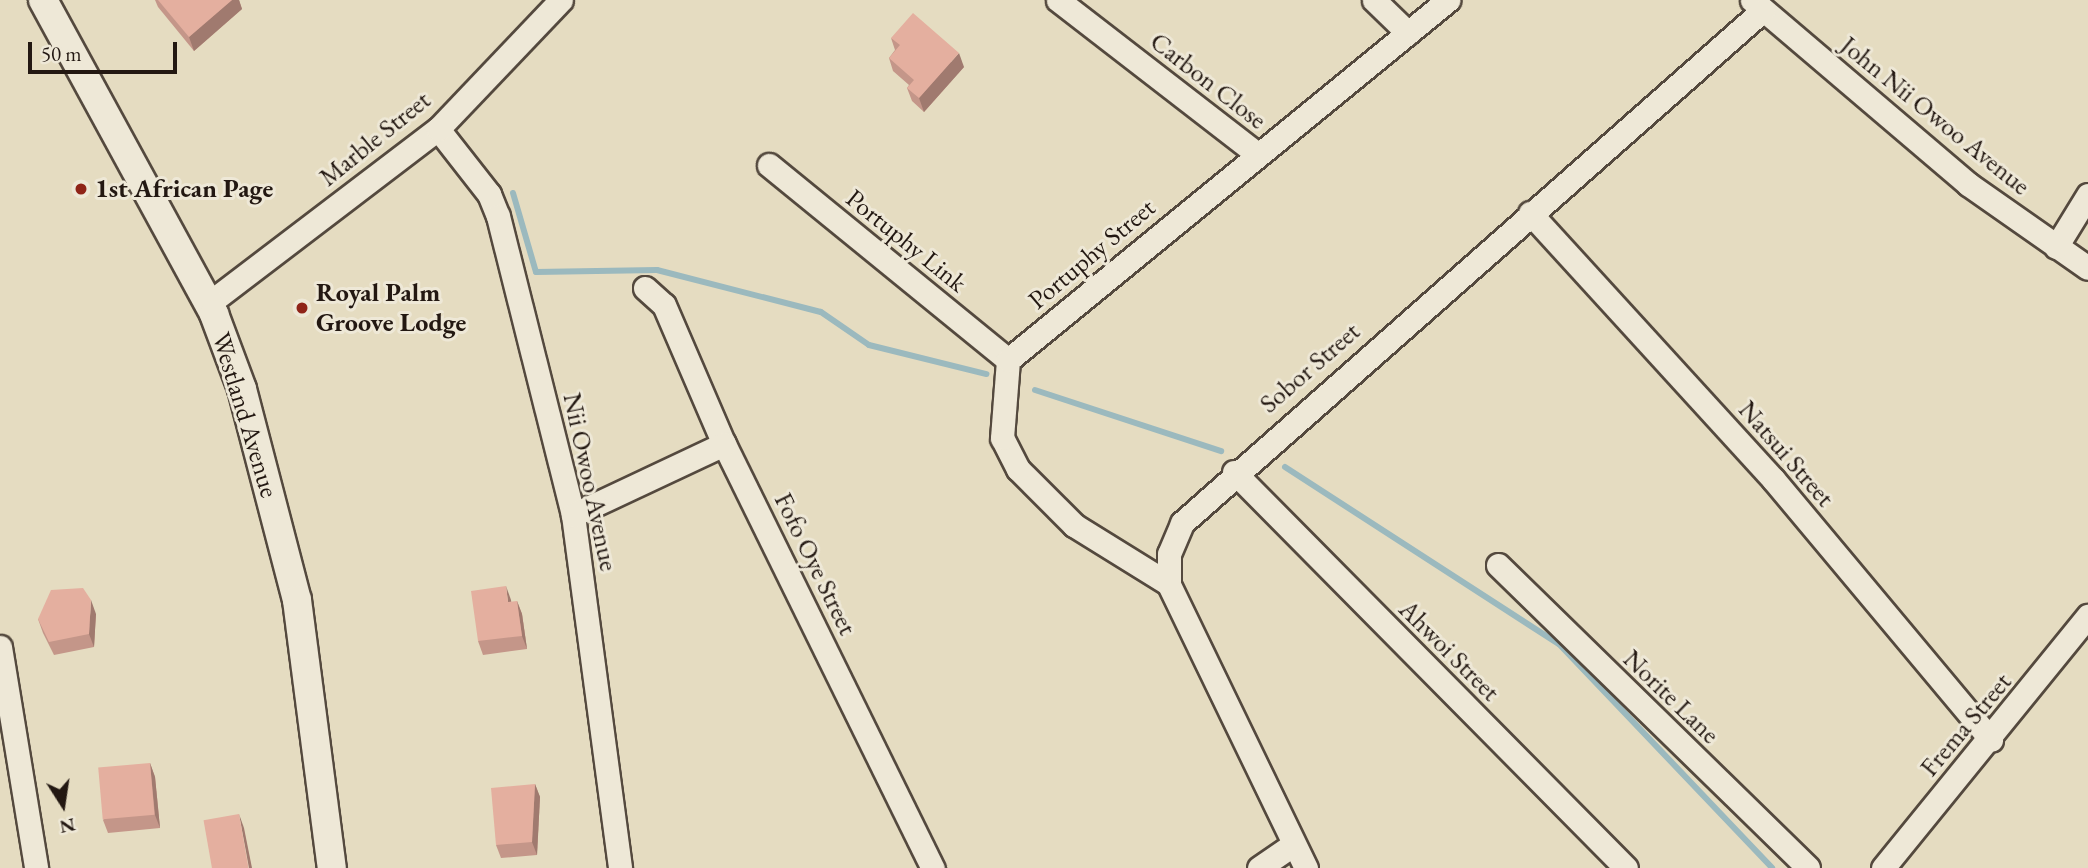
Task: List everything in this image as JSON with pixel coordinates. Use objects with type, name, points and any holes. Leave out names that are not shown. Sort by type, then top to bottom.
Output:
[{"type":"street","name":"Westland Avenue","points":[[43,0],[208,304],[262,457],[297,600],[332,868]]},
{"type":"street","name":"Marble Street","points":[[208,304],[438,129],[561,0]]},
{"type":"street","name":"Carbon Close","points":[[1058,0],[1257,154]]},
{"type":"street","points":[[1374,0],[1408,33]]},
{"type":"street","name":"Portuphy Street","points":[[1008,360],[1448,0]]},
{"type":"street","name":"Sobor Street","points":[[1306,868],[1169,584],[1169,554],[1182,523],[1234,472],[1530,213],[1757,5]]},
{"type":"street","name":"John Nii Owoo Avenue","points":[[1757,5],[1968,184],[2088,268]]},
{"type":"street","name":"Nii Owoo Avenue","points":[[438,129],[489,194],[498,216],[573,515],[620,868]]},
{"type":"street","name":"Portuphy Link","points":[[769,165],[1008,360]]},
{"type":"street","points":[[2056,247],[2088,195]]},
{"type":"street","name":"Natsui Street","points":[[1530,213],[1773,479],[1991,740]]},
{"type":"street","name":"Fofo Oye Street","points":[[645,288],[664,305],[724,444],[933,868]]},
{"type":"street","points":[[1008,360],[1002,438],[1018,469],[1074,525],[1169,584]]},
{"type":"street","points":[[573,515],[724,444]]},
{"type":"street","name":"Ahwoi Street","points":[[1234,472],[1626,868]]},
{"type":"street","name":"Norite Lane","points":[[1498,565],[1808,868]]},
{"type":"street","name":"Frema Street","points":[[1883,868],[1991,740],[2088,616]]},
{"type":"street","points":[[0,647],[36,868]]},
{"type":"street","points":[[1259,868],[1294,844]]},
{"type":"building","points":[[158,0],[232,0],[189,37]]},
{"type":"building","points":[[913,13],[959,53],[919,98],[907,88],[914,80],[889,58],[900,45],[891,38]]},
{"type":"building","points":[[506,586],[508,602],[517,601],[522,636],[478,641],[471,591]]},
{"type":"building","points":[[83,588],[91,600],[89,634],[49,642],[38,619],[51,590]]},
{"type":"building","points":[[150,763],[155,815],[103,819],[98,768]]},
{"type":"building","points":[[535,784],[532,842],[496,845],[491,788]]},
{"type":"building","points":[[239,814],[249,868],[212,868],[204,820]]},
{"type":"waterway","points":[[513,193],[536,272],[657,270],[821,312],[869,345],[986,374]]},
{"type":"waterway","points":[[1035,390],[1221,451]]},
{"type":"waterway","points":[[1285,467],[1559,644],[1772,868]]},
{"type":"place","name":"1st African Page","points":[[81,189]]},
{"type":"place","name":"Royal Palm Groove Lodge","points":[[302,308]]}]
